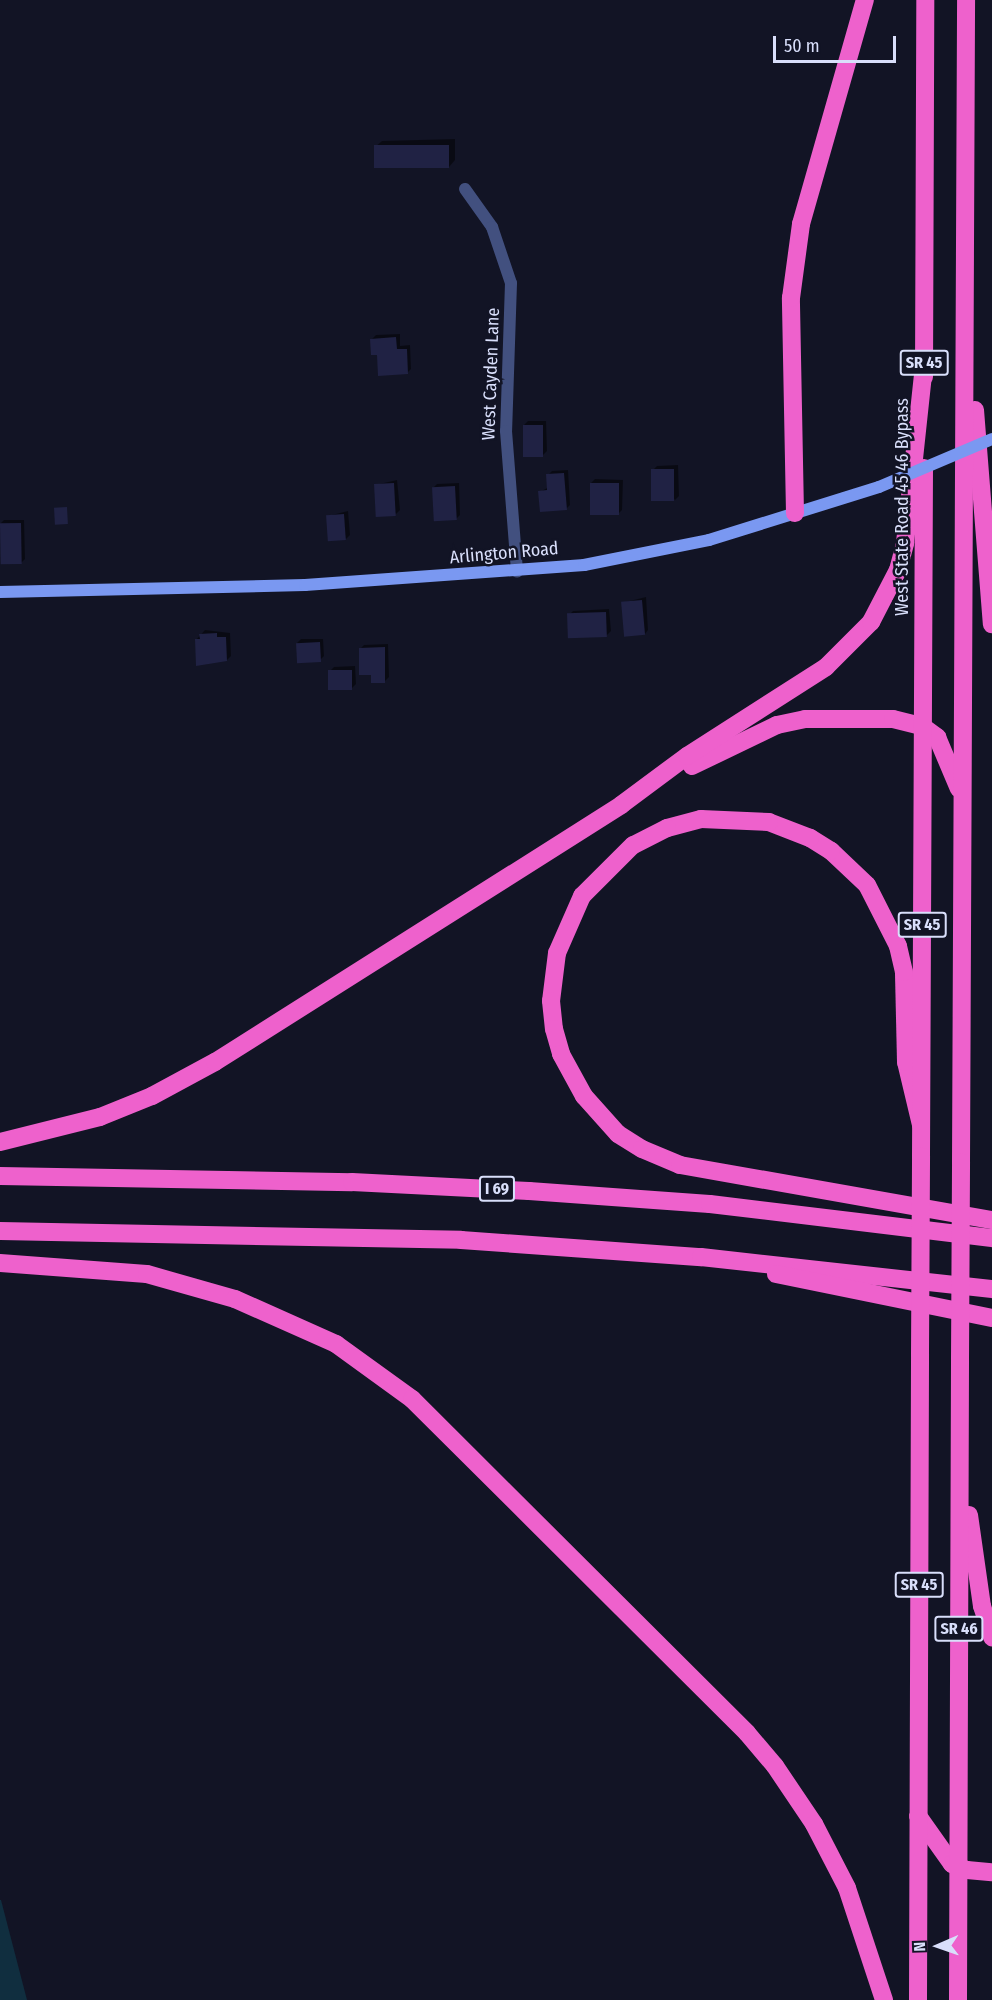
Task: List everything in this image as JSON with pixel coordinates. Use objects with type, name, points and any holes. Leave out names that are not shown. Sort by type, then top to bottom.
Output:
[{"type":"highway","points":[[795,513],[792,288],[801,224],[865,0]]},
{"type":"highway","name":"West State Road 45 46 Bypass","points":[[922,726],[925,0]]},
{"type":"highway","name":"SR 45","points":[[966,0],[965,234],[984,553],[992,624]]},
{"type":"highway","name":"SR 46","points":[[958,2000],[965,234]]},
{"type":"highway","points":[[0,1142],[100,1117],[163,1090],[224,1056],[621,804],[687,756],[826,667],[871,622],[898,570],[905,543],[924,366]]},
{"type":"highway","points":[[621,804],[746,737],[777,725],[805,719],[883,718],[922,726],[937,737],[963,799]]},
{"type":"highway","name":"SR 45","points":[[918,1816],[922,726]]},
{"type":"highway","points":[[921,1125],[906,1062],[904,972],[898,946],[867,885],[831,851],[810,838],[769,822],[701,819],[667,828],[633,845],[582,897],[557,953],[551,1001],[554,1029],[561,1054],[579,1089],[618,1134],[642,1149],[680,1165],[992,1220]]},
{"type":"highway","name":"I 69","points":[[0,1176],[352,1182],[529,1191],[710,1204],[992,1238]]},
{"type":"highway","points":[[0,1231],[450,1240],[701,1257],[992,1289]]},
{"type":"highway","points":[[701,1257],[992,1318]]},
{"type":"highway","points":[[0,1263],[147,1274],[235,1299],[336,1344],[412,1399],[747,1733],[775,1766],[814,1824],[848,1887],[884,2000]]},
{"type":"highway","points":[[960,1391],[967,1497],[982,1606],[992,1637]]},
{"type":"highway","points":[[918,1816],[948,1860],[959,1868],[992,1872]]},
{"type":"highway","points":[[918,1816],[918,2000]]},
{"type":"street","name":"West Cayden Lane","points":[[465,189],[492,227],[511,284],[506,430],[517,572]]},
{"type":"street","name":"Arlington Road","points":[[0,592],[305,585],[517,572],[584,565],[709,540],[879,487],[992,439]]},
{"type":"water","points":[[1,1900],[27,2000],[0,2000]]},
{"type":"building","points":[[374,145],[449,145],[449,168],[374,168]]},
{"type":"building","points":[[396,337],[397,349],[407,349],[408,374],[378,376],[377,355],[371,355],[370,339]]},
{"type":"building","points":[[523,425],[543,425],[543,457],[523,457]]},
{"type":"building","points":[[651,469],[674,469],[674,501],[651,501]]},
{"type":"building","points":[[564,473],[567,510],[540,512],[538,491],[547,490],[546,474]]},
{"type":"building","points":[[394,483],[396,516],[376,517],[374,484]]},
{"type":"building","points":[[590,483],[619,483],[619,515],[590,515]]},
{"type":"building","points":[[455,486],[457,520],[434,521],[432,487]]},
{"type":"building","points":[[67,507],[68,524],[55,525],[54,508]]},
{"type":"building","points":[[344,514],[346,540],[328,541],[326,515]]},
{"type":"building","points":[[0,523],[21,523],[22,564],[1,564]]},
{"type":"building","points":[[642,600],[645,635],[624,637],[621,602]]},
{"type":"building","points":[[606,612],[607,637],[568,638],[567,613]]},
{"type":"building","points":[[217,633],[217,637],[226,637],[227,661],[196,666],[195,639],[200,639],[199,634]]},
{"type":"building","points":[[320,642],[321,662],[297,663],[296,643]]},
{"type":"building","points":[[385,647],[385,683],[371,683],[371,675],[359,675],[359,648]]},
{"type":"building","points":[[328,670],[352,670],[352,690],[328,690]]}]
